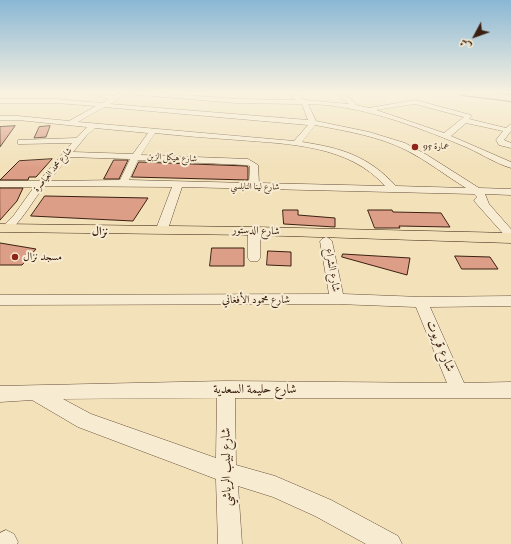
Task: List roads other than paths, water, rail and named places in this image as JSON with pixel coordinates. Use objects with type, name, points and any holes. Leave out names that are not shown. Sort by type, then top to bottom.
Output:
[{"type":"main road","name":"شارع الدستور","points":[[1,230],[162,229],[254,234],[326,241],[511,246]]},
{"type":"main road","name":"شارع الدستور","points":[[1,230],[511,237]]},
{"type":"street","points":[[70,124],[81,117]]},
{"type":"street","points":[[241,117],[313,123],[376,136],[401,145],[439,165],[472,191],[511,237]]},
{"type":"street","points":[[311,117],[313,123]]},
{"type":"street","points":[[392,117],[464,143],[511,165]]},
{"type":"street","points":[[446,136],[467,117]]},
{"type":"street","points":[[0,118],[18,118],[70,124],[81,132]]},
{"type":"street","points":[[464,120],[509,129],[500,142],[511,146]]},
{"type":"street","points":[[296,144],[313,123]]},
{"type":"street","points":[[346,129],[357,124]]},
{"type":"street","points":[[21,142],[81,132],[94,126],[296,144],[337,152],[364,163],[377,171],[393,189]]},
{"type":"street","points":[[123,183],[136,156],[153,131]]},
{"type":"street","name":"شارع محمد العياصرة","points":[[1,230],[18,217],[23,208],[66,154],[81,132]]},
{"type":"street","name":"شارع هيكل الزبن","points":[[66,154],[136,156],[251,163],[254,165],[254,187]]},
{"type":"street","name":"شارع لينا النابلسي","points":[[0,184],[41,185],[123,183],[511,192]]},
{"type":"street","points":[[162,229],[178,185]]},
{"type":"street","points":[[254,234],[254,258]]},
{"type":"street","name":"شارع الشراع","points":[[326,241],[337,299]]},
{"type":"street","name":"شارع محمود الأفغاني","points":[[0,300],[337,299],[421,302],[511,301]]},
{"type":"street","name":"شارع قريوت","points":[[421,302],[459,390]]},
{"type":"street","name":"شارع حليمة السعدية","points":[[0,394],[226,389],[511,390]]},
{"type":"street","name":"شارع لبيب الرياشي","points":[[226,389],[226,472],[230,544]]},
{"type":"street","points":[[34,393],[85,421],[226,472],[275,487],[323,508],[390,544]]},
{"type":"place","name":"عمارة 95","points":[[415,147]]},
{"type":"place","name":"مسجد نزال","points":[[15,257]]},
{"type":"district","name":"نزال","points":[[100,232]]}]
